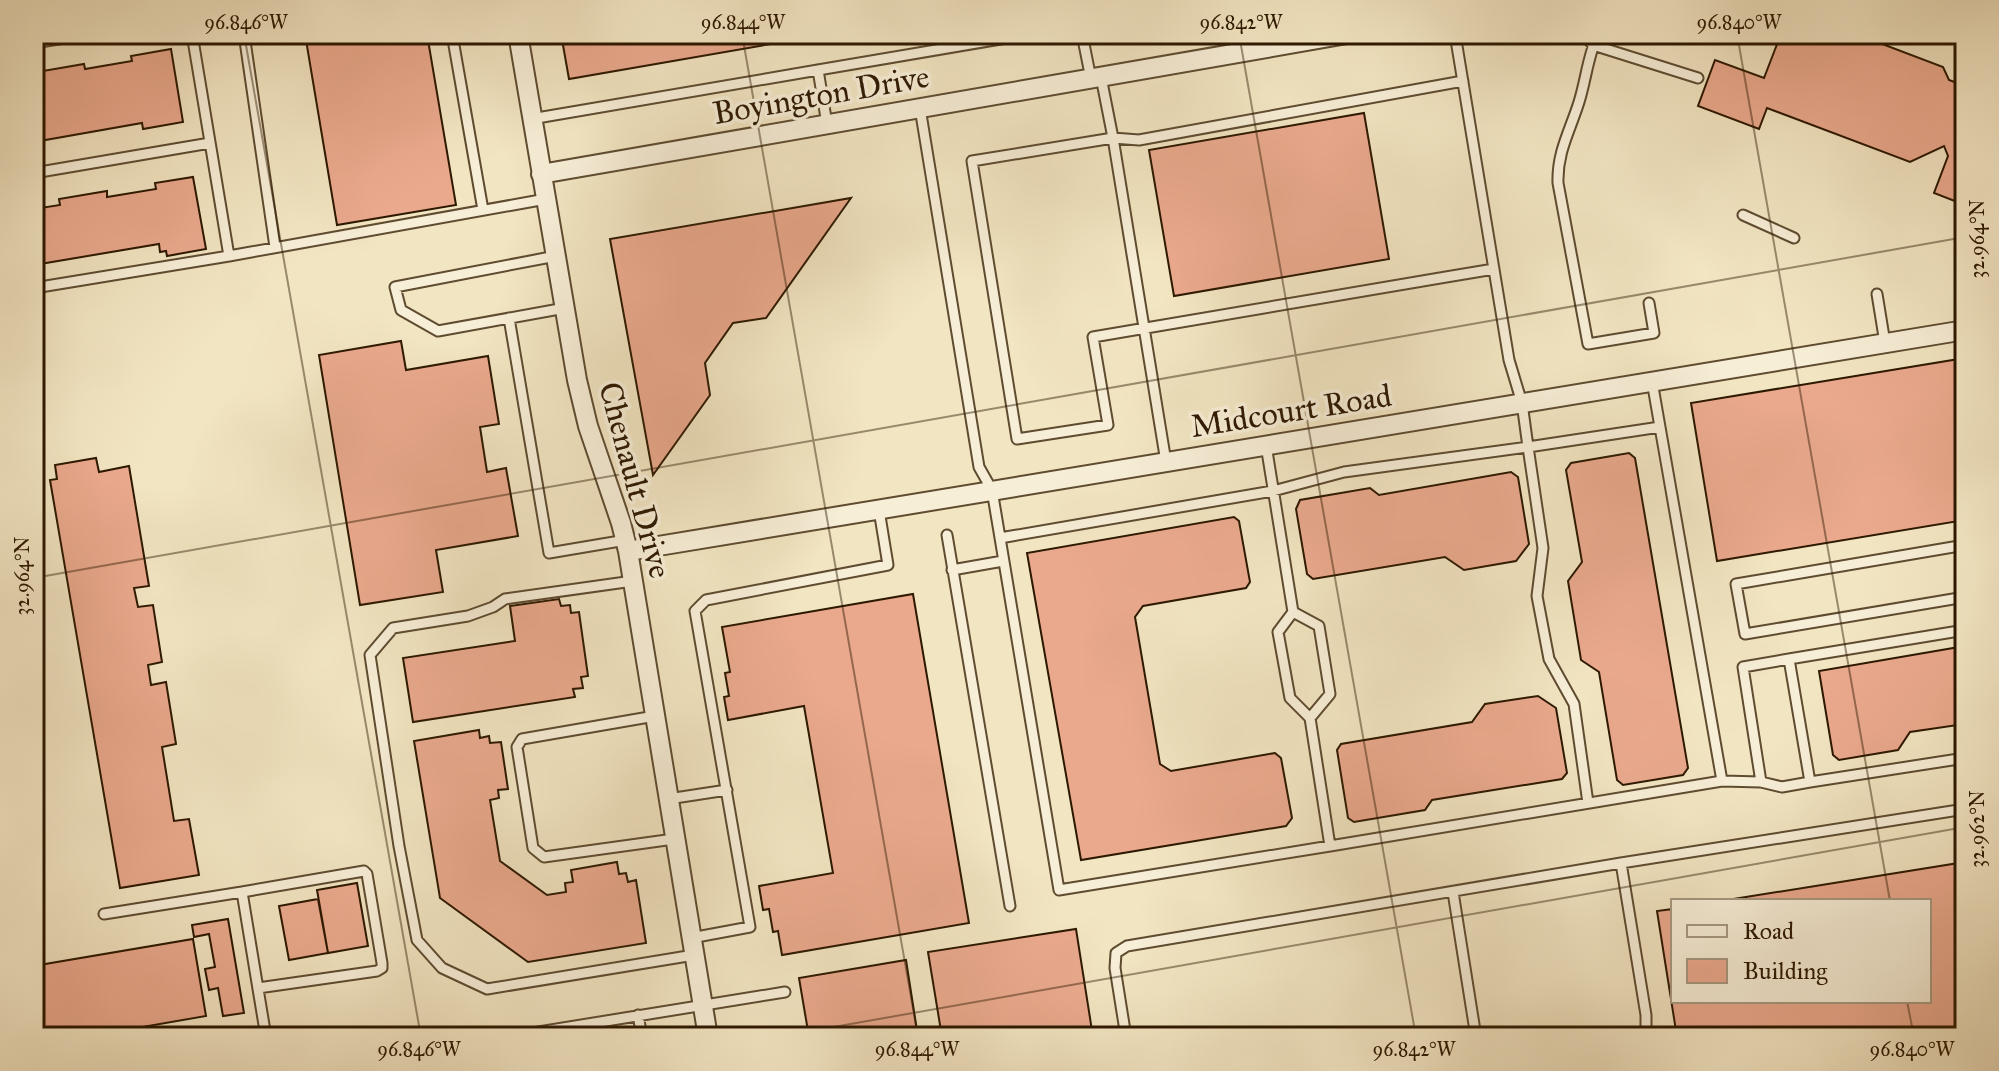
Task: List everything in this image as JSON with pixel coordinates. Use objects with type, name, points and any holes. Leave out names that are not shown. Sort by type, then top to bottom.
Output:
[{"type":"street","name":"Chenault Drive","points":[[518,34],[588,426],[627,546],[708,1037]]},
{"type":"street","name":"Boyington Drive","points":[[541,174],[1347,34]]},
{"type":"street","name":"Midcourt Road","points":[[627,546],[879,510],[1965,330]]},
{"type":"lane","points":[[34,43],[89,34]]},
{"type":"lane","points":[[192,34],[229,256]]},
{"type":"lane","points":[[244,34],[275,247]]},
{"type":"lane","points":[[452,34],[483,210]]},
{"type":"lane","points":[[531,119],[1030,34]]},
{"type":"lane","points":[[1082,34],[1113,138],[1166,462]]},
{"type":"lane","points":[[1455,34],[1509,360],[1522,403],[1543,548],[1537,596],[1549,659],[1574,704],[1588,803]]},
{"type":"lane","points":[[1583,34],[1593,45],[1698,78]]},
{"type":"lane","points":[[1598,34],[1579,102],[1557,161],[1558,183],[1588,344],[1654,333],[1649,303]]},
{"type":"lane","points":[[818,70],[827,124]]},
{"type":"lane","points":[[1463,81],[1139,140],[1113,138],[972,161],[1017,439],[1108,425],[1093,337],[1494,269]]},
{"type":"lane","points":[[920,108],[979,467],[992,490],[1059,890],[1722,781],[1761,782],[1782,787],[1965,758]]},
{"type":"lane","points":[[34,173],[210,143]]},
{"type":"lane","points":[[34,288],[546,199]]},
{"type":"lane","points":[[1743,215],[1794,238]]},
{"type":"lane","points":[[556,256],[395,287],[401,310],[438,331],[565,308]]},
{"type":"lane","points":[[1877,294],[1885,343]]},
{"type":"lane","points":[[509,318],[549,553],[627,546]]},
{"type":"lane","points":[[1652,381],[1722,781]]},
{"type":"lane","points":[[1000,538],[1273,491],[1344,472],[1660,427]]},
{"type":"lane","points":[[1266,445],[1293,612],[1278,632],[1290,698],[1310,718],[1330,846]]},
{"type":"lane","points":[[633,581],[505,599],[468,616],[393,628],[370,655],[399,846],[417,940],[442,968],[487,989],[693,946],[750,927],[695,611],[706,600],[888,565],[879,510]]},
{"type":"lane","points":[[947,535],[1010,906]]},
{"type":"lane","points":[[1965,545],[1736,584],[1745,634],[1965,597]]},
{"type":"lane","points":[[952,570],[1003,561]]},
{"type":"lane","points":[[1293,612],[1319,626],[1330,694],[1310,718]]},
{"type":"lane","points":[[1761,782],[1743,667],[1965,630]]},
{"type":"lane","points":[[1789,659],[1810,782]]},
{"type":"lane","points":[[655,716],[522,739],[517,747],[533,848],[544,857],[674,839]]},
{"type":"lane","points":[[668,799],[727,790]]},
{"type":"lane","points":[[1126,1037],[1115,968],[1116,953],[1127,946],[1965,809]]},
{"type":"lane","points":[[1621,863],[1646,1015],[1646,1037]]},
{"type":"lane","points":[[104,914],[364,871],[367,874],[382,968],[258,988]]},
{"type":"lane","points":[[242,892],[266,1037]]},
{"type":"lane","points":[[1453,892],[1476,1037]]},
{"type":"lane","points":[[507,1037],[785,992]]},
{"type":"lane","points":[[638,1015],[642,1037]]},
{"type":"lane","points":[[576,1025],[578,1037]]},
{"type":"building","points":[[305,34],[427,34],[456,205],[337,225]]},
{"type":"building","points":[[561,34],[829,34],[569,79]]},
{"type":"building","points":[[1781,34],[1856,34],[1943,67],[1949,80],[1965,86],[1965,205],[1934,193],[1948,156],[1944,146],[1910,162],[1767,108],[1759,129],[1698,106],[1715,60],[1764,78]]},
{"type":"building","points":[[171,49],[183,122],[143,129],[142,123],[34,142],[34,78],[38,77],[37,72],[84,64],[85,69],[132,61],[131,56]]},
{"type":"building","points":[[1364,113],[1389,259],[1174,296],[1149,150]]},
{"type":"building","points":[[193,177],[206,249],[167,256],[166,251],[160,252],[159,244],[34,265],[34,209],[60,205],[59,199],[107,191],[107,197],[156,189],[155,183]]},
{"type":"building","points":[[851,198],[766,318],[733,323],[705,363],[710,395],[653,475],[610,239]]},
{"type":"building","points":[[401,341],[406,370],[488,356],[499,424],[480,427],[487,472],[506,468],[518,536],[436,550],[443,592],[360,605],[319,355]]},
{"type":"building","points":[[1965,358],[1965,520],[1717,561],[1691,403]]},
{"type":"building","points":[[1629,453],[1635,458],[1688,768],[1683,775],[1623,785],[1617,780],[1599,672],[1581,660],[1568,581],[1582,562],[1566,470],[1571,463]]},
{"type":"building","points":[[96,458],[99,472],[129,466],[149,586],[134,588],[138,607],[153,605],[162,662],[148,665],[151,685],[166,682],[176,744],[162,747],[174,821],[189,819],[199,875],[120,888],[50,480],[57,479],[55,465]]},
{"type":"building","points":[[1511,472],[1518,477],[1529,544],[1516,561],[1464,570],[1445,557],[1313,579],[1307,574],[1296,509],[1300,500],[1370,488],[1379,495]]},
{"type":"building","points":[[1234,517],[1239,521],[1250,582],[1246,588],[1143,606],[1135,617],[1160,764],[1171,771],[1275,753],[1281,758],[1292,818],[1286,826],[1081,860],[1027,553]]},
{"type":"building","points":[[913,594],[969,923],[782,955],[778,931],[773,932],[769,909],[763,910],[759,886],[833,873],[804,706],[728,720],[724,697],[729,696],[725,673],[730,672],[722,627]]},
{"type":"building","points":[[559,599],[561,606],[570,605],[571,613],[579,612],[588,676],[581,677],[583,688],[573,689],[575,697],[413,722],[403,658],[515,641],[510,606]]},
{"type":"building","points":[[1965,646],[1965,724],[1910,732],[1898,750],[1839,760],[1833,755],[1819,671]]},
{"type":"building","points":[[1538,696],[1556,708],[1567,773],[1562,779],[1432,800],[1425,810],[1354,822],[1348,818],[1337,750],[1341,744],[1472,722],[1485,704]]},
{"type":"building","points":[[479,730],[480,738],[489,736],[490,743],[501,742],[508,789],[498,790],[499,798],[490,800],[500,861],[547,895],[566,892],[565,883],[573,882],[571,870],[617,862],[619,874],[626,873],[628,882],[636,880],[646,943],[528,962],[440,898],[414,741]]},
{"type":"building","points":[[1965,862],[1965,1037],[1677,1037],[1672,1003],[1931,1003],[1931,899],[1734,899]]},
{"type":"building","points":[[357,883],[368,946],[328,953],[317,890]]},
{"type":"building","points":[[318,899],[328,953],[289,960],[279,906]]},
{"type":"building","points":[[1671,909],[1671,999],[1657,911]]},
{"type":"building","points":[[228,919],[244,1013],[223,1016],[218,988],[209,990],[205,969],[215,967],[209,934],[194,937],[192,925]]},
{"type":"building","points":[[1076,929],[1093,1037],[942,1037],[928,952]]},
{"type":"building","points":[[34,934],[39,965],[193,939],[206,1016],[85,1037],[34,1037]]},
{"type":"building","points":[[906,960],[918,1037],[809,1037],[799,978]]}]
